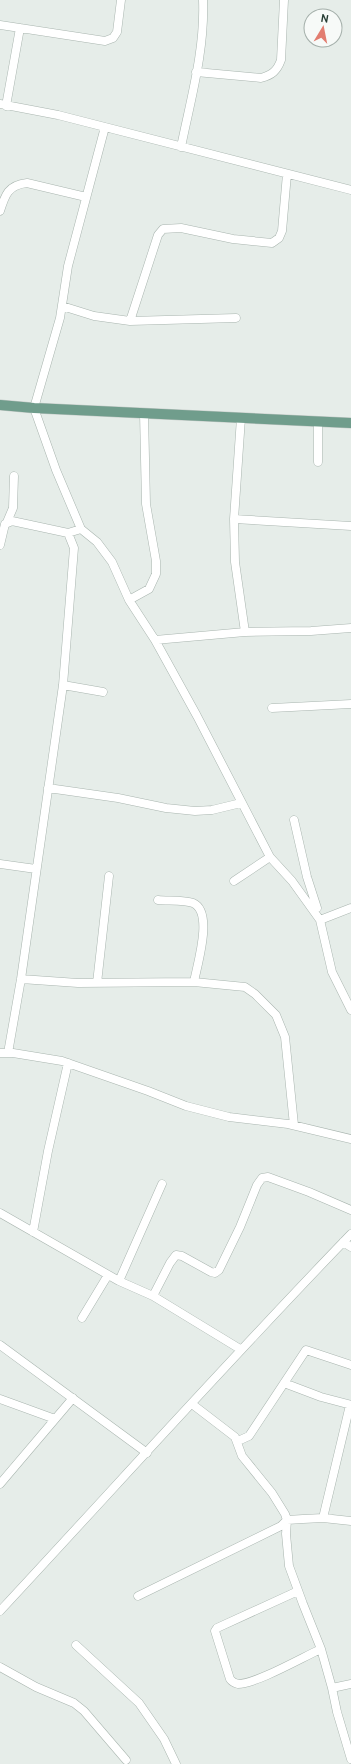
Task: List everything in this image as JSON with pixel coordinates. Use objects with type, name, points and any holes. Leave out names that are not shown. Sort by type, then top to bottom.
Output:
[{"type":"main road","points":[[0,405],[34,408],[351,423]]},
{"type":"street","points":[[0,25],[105,41],[113,38],[117,32],[121,0]]},
{"type":"street","points":[[181,147],[201,49],[204,20],[203,0]]},
{"type":"street","points":[[196,72],[261,78],[271,75],[278,69],[281,60],[284,0]]},
{"type":"street","points":[[20,28],[3,105],[58,115],[351,190]]},
{"type":"street","points":[[105,127],[68,266],[60,318],[34,408],[56,470],[81,529],[97,542],[112,562],[130,600],[155,640],[197,716],[270,857],[292,881],[320,920],[332,972],[351,1010]]},
{"type":"street","points":[[130,321],[158,235],[163,229],[181,228],[233,239],[272,243],[279,238],[282,230],[287,174]]},
{"type":"street","points":[[0,211],[5,195],[16,184],[27,182],[86,197]]},
{"type":"street","points":[[62,306],[94,316],[130,321],[236,318]]},
{"type":"street","points":[[130,600],[149,589],[156,574],[156,560],[146,504],[144,413]]},
{"type":"street","points":[[241,418],[234,519],[235,562],[245,632]]},
{"type":"street","points":[[318,422],[318,462]]},
{"type":"street","points":[[0,544],[13,508],[14,476]]},
{"type":"street","points":[[234,519],[351,526]]},
{"type":"street","points":[[7,522],[17,522],[68,533],[81,529]]},
{"type":"street","points":[[68,533],[74,548],[62,685],[21,979],[4,1053],[40,1057],[68,1063],[193,1108],[229,1117],[294,1125],[351,1139]]},
{"type":"street","points":[[155,640],[245,632],[311,631],[351,628]]},
{"type":"street","points":[[62,685],[103,692]]},
{"type":"street","points":[[272,708],[351,704]]},
{"type":"street","points":[[48,788],[118,798],[166,808],[212,810],[242,803]]},
{"type":"street","points":[[294,820],[307,877],[317,908]]},
{"type":"street","points":[[234,881],[270,857]]},
{"type":"street","points":[[0,864],[36,869]]},
{"type":"street","points":[[98,983],[109,876]]},
{"type":"street","points":[[292,881],[307,877]]},
{"type":"street","points":[[158,900],[192,902],[199,908],[205,925],[194,982]]},
{"type":"street","points":[[320,920],[351,908]]},
{"type":"street","points":[[21,979],[78,983],[194,982],[245,988],[255,994],[276,1015],[285,1037],[294,1125]]},
{"type":"street","points":[[33,1232],[48,1151],[68,1063]]},
{"type":"street","points":[[153,1296],[170,1263],[176,1255],[182,1256],[211,1272],[215,1273],[219,1270],[240,1227],[257,1185],[262,1178],[268,1177],[309,1192],[351,1210]]},
{"type":"street","points":[[119,1281],[162,1184]]},
{"type":"street","points":[[0,1214],[119,1281],[153,1296],[240,1349]]},
{"type":"street","points":[[0,1611],[192,1404],[240,1349],[351,1234]]},
{"type":"street","points":[[343,1242],[351,1247]]},
{"type":"street","points":[[82,1318],[108,1275]]},
{"type":"street","points":[[0,1345],[147,1453]]},
{"type":"street","points":[[238,1441],[249,1436],[306,1350],[351,1365]]},
{"type":"street","points":[[284,1383],[321,1397],[350,1405],[323,1518]]},
{"type":"street","points":[[2,1479],[73,1398]]},
{"type":"street","points":[[0,1399],[55,1419]]},
{"type":"street","points":[[192,1404],[236,1437],[242,1456],[280,1504],[287,1520],[287,1553],[289,1566],[321,1649],[351,1759]]},
{"type":"street","points":[[138,1596],[280,1526],[287,1520],[323,1518],[351,1521]]},
{"type":"street","points":[[298,1591],[217,1628],[215,1632],[230,1679],[238,1684],[263,1677],[321,1649]]},
{"type":"street","points":[[76,1645],[139,1703],[164,1739],[176,1764]]},
{"type":"street","points":[[0,1667],[36,1687],[74,1703],[84,1711],[126,1760]]},
{"type":"street","points":[[332,1688],[351,1684]]}]
